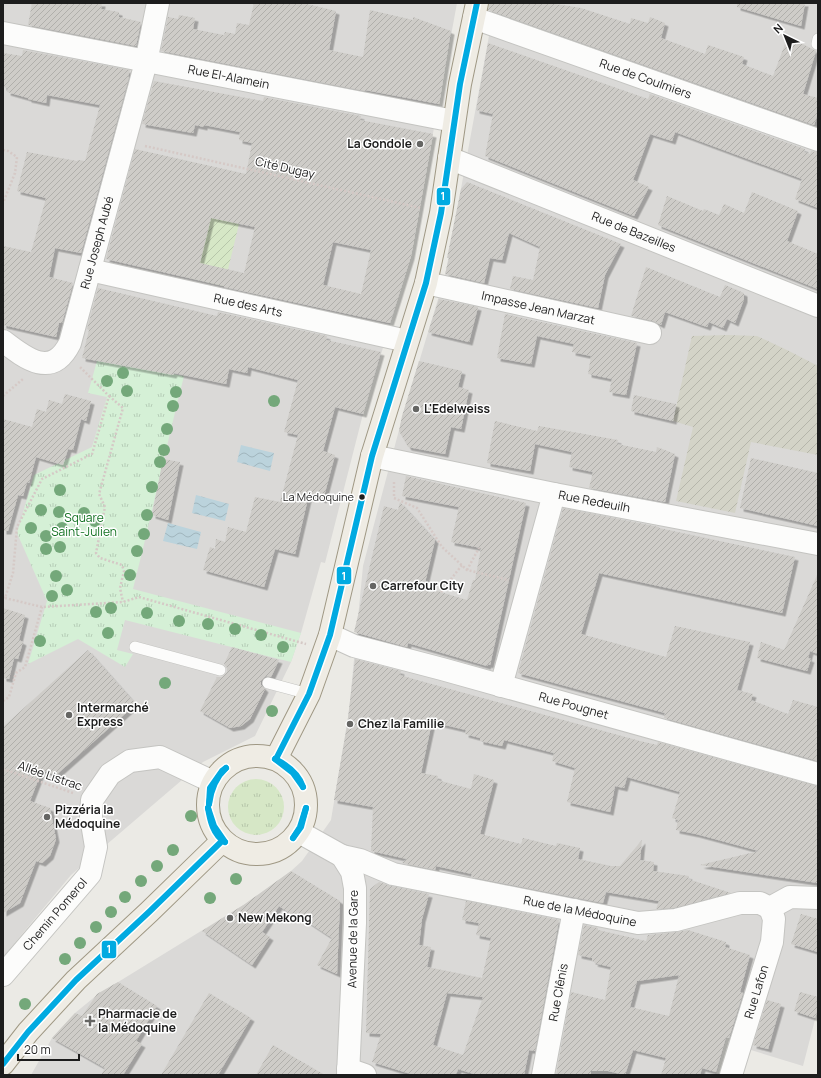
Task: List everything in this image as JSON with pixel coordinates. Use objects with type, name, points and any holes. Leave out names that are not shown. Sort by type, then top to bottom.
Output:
[{"type":"main road","points":[[276,759],[309,694],[328,642],[372,456],[426,283],[441,213],[460,84],[475,11]]},
{"type":"main road","points":[[247,756],[262,756],[276,759],[291,769],[301,782],[306,799],[306,810],[299,832],[289,843],[277,850],[263,854],[248,854],[234,849],[222,840],[213,828],[208,813],[208,797],[213,782],[222,770],[233,762],[247,756]]},
{"type":"main road","points":[[3,1064],[28,1032],[76,980],[155,907],[222,840]]},
{"type":"street","name":"Rue Joseph Aubé","points":[[65,353],[70,343],[146,62],[158,3]]},
{"type":"street","name":"Rue de Coulmiers","points":[[475,11],[818,140]]},
{"type":"street","name":"Rue El-Alamein","points":[[3,33],[454,121]]},
{"type":"street","name":"Rue de Bazeilles","points":[[449,158],[818,306]]},
{"type":"street","name":"Rue des Arts","points":[[90,270],[407,341]]},
{"type":"street","name":"Impasse Jean Marzat","points":[[426,283],[650,333]]},
{"type":"street","points":[[3,341],[19,354],[39,363],[49,364],[57,360],[65,353]]},
{"type":"street","name":"Rue Redeuilh","points":[[372,456],[554,494],[818,544]]},
{"type":"street","points":[[501,686],[554,494]]},
{"type":"street","name":"Rue Pougnet","points":[[328,642],[354,646],[818,774]]},
{"type":"street","points":[[92,800],[110,774],[130,761],[160,757],[213,782]]},
{"type":"street","name":"Chemin Pomerol","points":[[3,975],[90,874],[96,847],[91,817],[92,800]]},
{"type":"street","points":[[299,832],[342,856]]},
{"type":"street","name":"Rue de la Médoquine","points":[[342,856],[360,860],[393,874],[638,923],[676,920],[740,904],[760,903],[770,908]]},
{"type":"street","name":"Avenue de la Gare","points":[[342,856],[352,872],[355,888],[354,1073]]},
{"type":"street","points":[[770,908],[790,897],[818,898]]},
{"type":"street","name":"Rue Lafon","points":[[731,1075],[772,942],[774,919],[770,908]]},
{"type":"street","name":"Rue Clênis","points":[[543,1075],[574,910]]},
{"type":"lane","points":[[135,647],[220,670]]},
{"type":"lane","points":[[268,683],[309,694]]},
{"type":"path","name":"Cité Dugay","points":[[125,141],[441,213]]},
{"type":"path","points":[[3,150],[17,158],[15,173],[3,203]]},
{"type":"path","points":[[65,353],[123,408],[99,494],[105,507],[96,553],[100,558],[122,565],[124,571],[120,588],[123,602]]},
{"type":"path","points":[[109,396],[92,454],[42,479],[17,527],[12,573],[4,598],[42,607],[123,602],[139,597],[328,642]]},
{"type":"path","points":[[393,461],[394,498],[417,508],[442,547],[467,570],[513,581]]},
{"type":"path","points":[[467,570],[479,548]]},
{"type":"path","points":[[441,592],[462,565]]},
{"type":"path","points":[[3,701],[9,697],[16,672],[25,667],[42,607]]},
{"type":"path","name":"Allée Listrac","points":[[3,769],[92,800]]},
{"type":"shaded area","points":[[3,3],[457,3],[410,258],[363,414],[325,563],[321,562],[301,633],[291,662],[255,736],[203,762],[71,875],[3,957]]},
{"type":"shaded area","points":[[495,3],[818,3],[818,1008],[803,1066],[751,1050],[727,1036],[716,1075],[31,1075],[52,1038],[75,1013],[97,995],[245,904],[291,871],[302,861],[331,820],[349,711],[363,566],[403,415],[445,276]]},
{"type":"shaded area","points":[[692,336],[757,336],[818,366],[818,455],[751,442],[735,513],[676,501],[693,427],[673,421]]},
{"type":"green space","points":[[192,213],[239,224],[224,286],[178,275]]},
{"type":"green space","name":"Square Saint-Julien","points":[[97,361],[184,376],[133,589],[301,633],[291,662],[125,620],[117,650],[133,654],[125,667],[78,639],[28,664],[47,601],[17,533],[34,475],[92,447],[107,397],[88,393]]},
{"type":"green space","points":[[256,779],[271,784],[279,792],[284,807],[279,822],[271,830],[256,835],[241,830],[233,822],[228,807],[233,792],[241,784]]},
{"type":"water","points":[[241,445],[274,453],[270,471],[237,462]]},
{"type":"water","points":[[196,495],[229,504],[225,521],[192,513]]},
{"type":"water","points":[[168,523],[201,532],[197,549],[163,541]]},
{"type":"building","points":[[32,3],[102,3],[101,9],[119,12],[119,17],[141,22],[136,46],[28,25]]},
{"type":"building","points":[[254,3],[303,3],[336,11],[329,50],[363,57],[370,10],[413,20],[413,17],[451,31],[439,104],[161,51],[168,17],[178,19],[179,15],[195,18],[193,29],[224,35],[225,32],[235,34],[237,23],[249,25]]},
{"type":"building","points":[[489,3],[549,3],[581,8],[630,24],[631,18],[648,23],[650,17],[665,23],[661,38],[705,54],[708,45],[744,57],[742,64],[773,76],[788,36],[816,51],[803,94],[818,98],[818,113],[814,125],[488,10]]},
{"type":"building","points":[[737,3],[805,3],[801,26],[737,7]]},
{"type":"building","points":[[488,43],[648,99],[650,94],[805,149],[804,152],[810,154],[811,151],[818,152],[818,208],[795,199],[802,179],[675,132],[672,141],[650,134],[633,180],[649,187],[634,216],[485,156],[493,114],[476,110]]},
{"type":"building","points":[[23,50],[130,70],[81,253],[55,248],[49,277],[73,283],[62,323],[59,323],[56,337],[3,325],[3,246],[31,252],[46,198],[17,191],[27,152],[77,161],[85,161],[100,105],[47,95],[46,103],[7,92],[8,88],[3,87],[3,53],[22,56]]},
{"type":"building","points":[[154,81],[263,101],[264,97],[361,116],[360,120],[433,134],[411,256],[390,323],[224,287],[106,259],[135,149],[246,174],[252,143],[239,140],[240,132],[204,125],[204,127],[195,125],[193,133],[142,124]],"holes":[[[211,218],[255,227],[244,273],[200,263]],[[333,242],[371,250],[361,294],[323,285]]]},
{"type":"building","points":[[467,182],[621,244],[605,275],[598,308],[510,289],[513,276],[533,280],[540,247],[509,233],[502,260],[490,258],[484,283],[445,274],[461,189]]},
{"type":"building","points":[[752,192],[798,211],[787,241],[818,254],[818,289],[658,225],[667,196],[703,211],[704,209],[719,215],[724,204],[744,213]]},
{"type":"building","points":[[646,267],[720,297],[725,285],[744,293],[744,299],[735,323],[727,319],[723,328],[709,322],[707,327],[665,312],[661,325],[653,321],[631,316]]},
{"type":"building","points":[[98,288],[217,316],[218,312],[327,336],[326,340],[381,352],[363,414],[335,407],[323,451],[335,455],[323,500],[309,494],[295,554],[275,549],[264,587],[203,570],[210,547],[215,549],[216,539],[225,542],[228,527],[246,532],[255,497],[280,502],[298,435],[284,432],[298,380],[248,367],[247,373],[229,369],[226,384],[174,373],[173,375],[82,358],[89,330],[87,329]]},
{"type":"building","points":[[439,299],[478,307],[469,342],[428,332]]},
{"type":"building","points":[[505,314],[637,343],[626,395],[609,392],[612,379],[588,374],[591,356],[572,352],[574,344],[537,336],[531,364],[497,358]]},
{"type":"building","points":[[419,361],[462,371],[458,387],[469,390],[461,429],[451,427],[445,454],[408,447],[399,431],[402,416]]},
{"type":"building","points":[[65,394],[91,401],[86,421],[81,419],[73,450],[68,449],[63,465],[36,457],[29,483],[27,482],[23,496],[18,495],[8,531],[3,531],[3,419],[32,427],[37,409],[46,412],[49,400],[62,404]]},
{"type":"building","points":[[634,395],[676,404],[673,421],[631,411]]},
{"type":"building","points":[[495,421],[537,431],[539,426],[618,440],[617,444],[656,452],[657,447],[675,454],[665,502],[589,488],[593,472],[569,467],[572,452],[535,444],[530,471],[487,463]]},
{"type":"building","points":[[751,458],[818,473],[818,526],[740,508]]},
{"type":"building","points":[[163,459],[180,462],[168,520],[152,515]]},
{"type":"building","points":[[406,476],[526,503],[490,665],[488,664],[487,666],[408,643],[407,647],[354,632],[384,506],[398,510],[400,502],[435,540],[424,587],[467,600],[473,580],[475,580],[481,548],[451,542],[459,507],[402,496]]},
{"type":"building","points":[[563,508],[659,527],[795,557],[782,613],[599,573],[581,634],[666,657],[675,626],[750,642],[737,690],[753,694],[751,700],[788,714],[793,700],[818,707],[818,761],[664,718],[665,713],[518,673]]},
{"type":"building","points":[[818,573],[818,654],[810,651],[808,658],[811,659],[807,671],[757,658],[761,642],[784,650]]},
{"type":"building","points":[[3,608],[25,615],[19,640],[23,642],[18,659],[14,658],[9,679],[3,678]]},
{"type":"building","points":[[232,647],[279,660],[271,677],[266,676],[261,681],[261,685],[265,689],[250,719],[241,726],[230,728],[200,711],[217,677],[222,677],[227,672],[227,668],[224,664]]},
{"type":"building","name":"Intermarché Express","points":[[88,650],[136,704],[56,775],[42,770],[30,801],[50,808],[56,839],[50,856],[42,863],[36,861],[20,903],[3,913],[3,727]]},
{"type":"building","points":[[355,659],[401,671],[400,675],[417,680],[640,741],[657,745],[658,742],[818,786],[818,883],[700,865],[759,851],[676,830],[678,820],[672,818],[680,792],[627,777],[624,788],[615,786],[610,812],[567,802],[575,768],[552,761],[554,753],[504,740],[502,746],[480,741],[480,738],[465,734],[466,730],[432,722],[421,773],[438,776],[437,780],[471,789],[474,774],[494,780],[480,834],[521,844],[523,838],[556,846],[557,843],[580,848],[578,859],[611,866],[620,866],[642,840],[640,860],[654,862],[653,871],[689,876],[688,879],[731,893],[674,908],[656,909],[659,901],[606,892],[603,903],[471,877],[472,874],[436,866],[435,870],[402,863],[407,859],[371,851],[373,807],[334,800],[347,726]]},
{"type":"building","points":[[291,871],[340,901],[337,974],[317,965],[332,938],[297,915],[295,917],[279,906],[262,932],[270,937],[252,965],[202,931],[245,904]]},
{"type":"building","points":[[379,882],[429,894],[422,919],[419,945],[431,947],[427,967],[482,978],[491,938],[476,935],[479,923],[462,920],[466,901],[559,920],[535,1051],[529,1050],[524,1075],[477,1075],[458,1069],[456,1075],[414,1075],[372,1062],[381,1034],[366,1033],[370,889]],"holes":[[[447,993],[483,997],[463,1055],[433,1045]]]},
{"type":"building","points":[[801,914],[818,919],[818,952],[791,944]]},
{"type":"building","points":[[584,925],[598,928],[598,930],[646,941],[648,935],[688,930],[726,942],[725,947],[750,955],[740,992],[743,993],[729,1038],[726,1037],[716,1072],[702,1068],[700,1075],[661,1075],[666,1058],[633,1050],[625,1075],[608,1071],[591,1071],[591,1075],[556,1075],[571,992],[605,1000],[611,967],[594,963],[595,961],[592,961],[592,958],[578,955]],"holes":[[[679,975],[669,1016],[630,1007],[637,981]]]},
{"type":"building","points":[[118,982],[157,1006],[136,1041],[142,1044],[123,1075],[101,1075],[105,1068],[52,1038],[75,1013],[82,1016],[97,994]]},
{"type":"building","points":[[800,992],[818,997],[818,1008],[815,1018],[794,1011]]},
{"type":"building","points":[[209,993],[251,1018],[218,1075],[161,1075]]},
{"type":"building","points":[[767,1000],[781,1004],[768,1049],[753,1045]]},
{"type":"building","points":[[273,1045],[325,1075],[256,1075]]},
{"type":"transit line","name":"1","points":[[276,759],[309,694],[330,635],[372,456],[426,283],[441,213],[460,84],[477,3]]},
{"type":"transit line","name":"1","points":[[275,759],[292,770],[299,778],[303,787]]},
{"type":"transit line","name":"1","points":[[275,759],[293,773],[303,787]]},
{"type":"transit line","name":"1","points":[[209,804],[210,788],[222,771],[226,768]]},
{"type":"transit line","name":"1","points":[[209,804],[214,784],[226,768]]},
{"type":"transit line","name":"1","points":[[208,808],[214,826],[225,842]]},
{"type":"transit line","name":"1","points":[[208,808],[211,822],[215,831],[225,842]]},
{"type":"transit line","name":"1","points":[[293,838],[300,827],[306,808]]},
{"type":"transit line","name":"1","points":[[293,838],[301,827],[306,808]]},
{"type":"transit line","name":"1","points":[[3,1064],[28,1032],[76,980],[222,841]]},
{"type":"place","name":"La Gondole","points":[[420,144]]},
{"type":"place","name":"L'Edelweiss","points":[[416,409]]},
{"type":"place","name":"La Médoquine","points":[[362,497]]},
{"type":"place","name":"Carrefour City","points":[[373,586]]},
{"type":"place","name":"Intermarché Express","points":[[69,715]]},
{"type":"place","name":"Chez la Familie","points":[[350,724]]},
{"type":"place","name":"Pizzéria la Médoquine","points":[[47,817]]},
{"type":"place","name":"New Mekong","points":[[230,918]]},
{"type":"place","name":"Pharmacie de la Médoquine","points":[[90,1021]]}]
